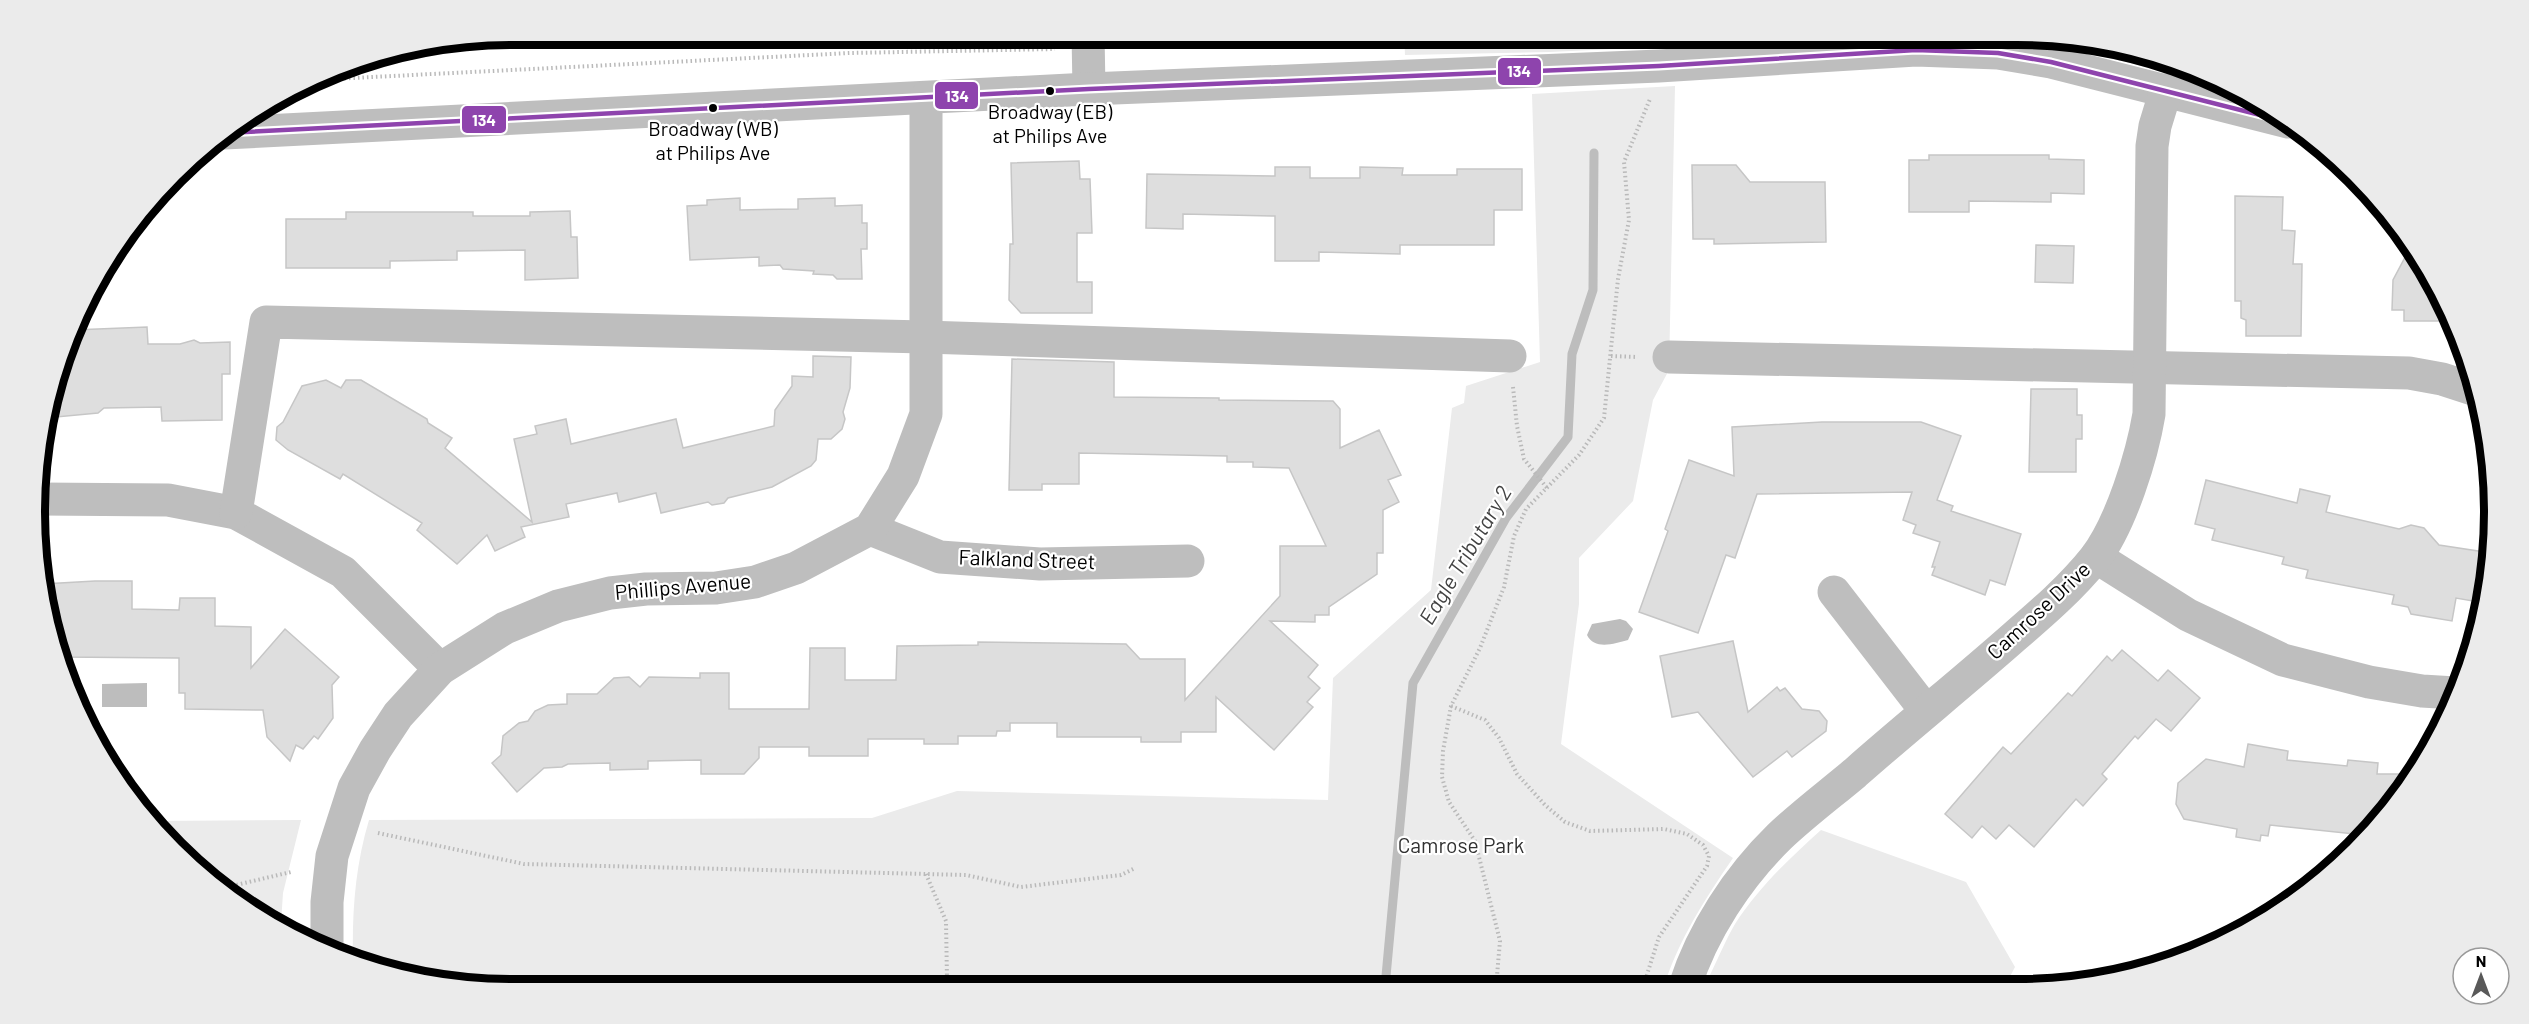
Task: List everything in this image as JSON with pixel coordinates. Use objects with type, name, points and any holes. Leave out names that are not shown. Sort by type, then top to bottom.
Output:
[{"type":"street","points":[[1089,45],[1089,89]]},
{"type":"street","points":[[240,133],[1089,89],[1659,66],[1955,50],[1998,53],[2051,62],[2261,115]]},
{"type":"street","name":"Camrose Drive","points":[[1688,979],[1718,915],[1738,885],[1779,837],[2035,619],[2096,557],[2121,507],[2140,454],[2149,414],[2152,146],[2155,126],[2166,90]]},
{"type":"street","points":[[870,529],[903,476],[926,414],[926,98]]},
{"type":"street","points":[[236,513],[266,322],[925,337],[1510,356]]},
{"type":"street","points":[[1669,357],[2409,373],[2442,379],[2467,388]]},
{"type":"street","points":[[45,499],[168,500],[236,513],[343,572],[440,669]]},
{"type":"street","name":"Falkland Street","points":[[870,529],[940,557],[1040,564],[1188,561]]},
{"type":"street","name":"Phillips Avenue","points":[[327,940],[327,902],[332,856],[354,788],[398,715],[440,669],[505,628],[558,606],[610,593],[646,589],[716,588],[755,582],[796,568],[870,529]]},
{"type":"street","points":[[2096,557],[2188,615],[2283,660],[2368,682],[2448,692]]},
{"type":"street","points":[[1834,592],[1926,711]]},
{"type":"path","points":[[339,79],[1041,45]]},
{"type":"path","points":[[1497,979],[1500,940],[1486,880],[1476,841],[1449,802],[1442,777],[1443,751],[1451,706],[1480,648],[1503,587],[1514,536],[1526,509],[1531,501],[1547,489],[1578,455],[1604,418],[1618,279],[1629,220],[1624,162],[1652,93]]},
{"type":"path","points":[[1510,356],[1517,426],[1524,459],[1547,489]]},
{"type":"path","points":[[1451,706],[1485,720],[1499,738],[1517,774],[1545,805],[1565,822],[1590,831],[1664,829],[1687,834],[1703,844],[1709,856],[1707,866],[1659,938],[1646,979]]},
{"type":"path","points":[[378,833],[524,864],[966,875],[1021,887],[1121,874],[1135,868]]},
{"type":"path","points":[[233,886],[291,872]]},
{"type":"path","points":[[770,979],[946,979],[946,921],[926,874]]},
{"type":"path","points":[[1722,977],[1782,979]]},
{"type":"path","points":[[500,979],[530,979]]},
{"type":"green space","points":[[1404,45],[1697,45],[1550,52],[1405,55]]},
{"type":"green space","points":[[2065,48],[2138,61],[2178,74]]},
{"type":"green space","name":"Camrose Park","points":[[1675,86],[1669,370],[1653,400],[1633,501],[1579,558],[1579,604],[1561,744],[1733,858],[1685,936],[1666,979],[512,979],[481,978],[421,970],[353,951],[355,890],[360,855],[369,820],[872,818],[957,791],[1328,800],[1333,678],[1431,590],[1452,408],[1464,403],[1466,386],[1540,362],[1532,94]]},
{"type":"green space","points":[[301,820],[283,893],[281,918],[253,900],[204,863],[162,821]]},
{"type":"green space","points":[[1821,830],[1966,882],[2015,967],[2009,979],[1708,979],[1731,931],[1744,911],[1797,852]]},
{"type":"shaded area","points":[[1620,619],[1626,621],[1633,629],[1628,640],[1599,644],[1590,640],[1587,635],[1592,624]]},
{"type":"shaded area","points":[[147,683],[147,707],[102,707],[102,684]]},
{"type":"building","points":[[1929,155],[2049,155],[2049,159],[2084,160],[2084,194],[2051,193],[2051,202],[1969,201],[1969,212],[1909,212],[1909,160],[1929,160]]},
{"type":"building","points":[[1079,161],[1080,179],[1090,179],[1092,233],[1077,233],[1077,282],[1092,282],[1092,313],[1021,313],[1009,300],[1010,244],[1013,244],[1011,163]]},
{"type":"building","points":[[1692,165],[1736,165],[1750,182],[1825,182],[1826,242],[1714,244],[1714,239],[1693,239]]},
{"type":"building","points":[[1275,167],[1310,167],[1310,178],[1360,178],[1360,167],[1403,168],[1402,175],[1457,175],[1457,169],[1522,169],[1522,210],[1494,210],[1494,245],[1400,245],[1400,254],[1319,252],[1319,261],[1275,261],[1275,216],[1183,214],[1183,229],[1146,228],[1147,174],[1275,176]]},
{"type":"building","points":[[2235,196],[2283,197],[2282,230],[2295,231],[2293,264],[2302,264],[2301,336],[2246,336],[2246,320],[2241,318],[2241,301],[2235,301]]},
{"type":"building","points":[[740,198],[740,210],[798,209],[798,199],[835,198],[835,206],[862,205],[862,223],[867,223],[867,249],[861,249],[862,279],[837,279],[833,275],[813,274],[814,271],[783,269],[780,265],[759,266],[759,257],[690,260],[687,206],[707,205],[707,200]]},
{"type":"building","points":[[570,211],[571,237],[577,237],[578,278],[525,280],[525,250],[457,251],[457,260],[390,261],[390,268],[286,268],[286,219],[346,219],[346,212],[473,212],[473,216],[530,216],[530,212]]},
{"type":"building","points":[[2036,245],[2074,246],[2073,283],[2035,282]]},
{"type":"building","points":[[2406,255],[2443,321],[2404,321],[2404,310],[2392,310],[2393,280]]},
{"type":"building","points":[[147,327],[148,344],[180,344],[194,340],[200,343],[230,342],[230,374],[222,374],[222,420],[162,421],[161,407],[104,408],[98,413],[55,417],[70,362],[82,330]]},
{"type":"building","points":[[813,356],[851,357],[850,388],[843,412],[845,419],[842,429],[831,439],[818,439],[816,460],[811,466],[772,487],[728,498],[724,503],[712,505],[708,502],[661,513],[656,493],[619,502],[617,493],[566,504],[569,517],[521,527],[525,537],[495,551],[487,535],[457,564],[417,530],[422,523],[343,474],[340,479],[288,450],[276,440],[277,427],[283,422],[302,386],[326,380],[341,388],[346,380],[361,380],[427,419],[428,423],[452,438],[445,448],[532,522],[514,439],[537,434],[535,426],[566,419],[571,444],[676,419],[683,448],[774,426],[775,410],[792,386],[792,376],[813,377]]},
{"type":"building","points":[[1012,359],[1114,362],[1114,397],[1333,401],[1340,409],[1340,448],[1379,430],[1401,475],[1388,480],[1399,502],[1383,510],[1383,553],[1377,553],[1377,574],[1329,607],[1329,615],[1315,615],[1315,622],[1270,621],[1318,665],[1308,677],[1320,688],[1307,702],[1313,707],[1274,750],[1216,697],[1216,732],[1181,732],[1181,742],[1141,742],[1141,737],[1057,737],[1057,723],[1010,723],[1010,731],[997,731],[996,736],[958,736],[958,744],[924,744],[924,739],[868,739],[868,756],[809,756],[809,747],[759,747],[759,758],[744,774],[701,774],[701,760],[648,761],[648,769],[610,770],[610,763],[568,764],[562,767],[544,768],[517,792],[492,763],[501,755],[503,736],[519,723],[528,721],[535,711],[548,705],[567,704],[567,694],[597,694],[614,678],[629,677],[640,687],[649,677],[700,678],[700,673],[729,673],[729,709],[809,709],[810,648],[845,648],[845,680],[896,680],[897,646],[978,645],[978,642],[1126,644],[1140,659],[1185,659],[1185,700],[1280,596],[1280,546],[1326,546],[1289,468],[1253,467],[1253,462],[1227,462],[1227,456],[1079,453],[1079,484],[1042,484],[1042,490],[1009,490]]},
{"type":"building","points":[[2031,389],[2077,389],[2077,415],[2082,415],[2082,439],[2076,439],[2076,472],[2029,472]]},
{"type":"building","points":[[1822,422],[1921,422],[1961,436],[1937,500],[1953,506],[1951,511],[2021,534],[2005,585],[1990,580],[1985,595],[1932,575],[1935,567],[1932,567],[1940,542],[1913,533],[1916,525],[1903,520],[1912,492],[1757,494],[1735,558],[1726,555],[1698,633],[1639,612],[1668,531],[1665,529],[1689,460],[1734,476],[1732,427]]},
{"type":"building","points":[[2206,480],[2297,503],[2300,489],[2330,496],[2326,512],[2399,529],[2411,525],[2424,528],[2439,545],[2482,552],[2475,601],[2456,598],[2452,621],[2411,614],[2408,607],[2392,604],[2394,595],[2306,578],[2308,570],[2282,564],[2284,557],[2212,540],[2215,529],[2195,524]]},
{"type":"building","points":[[132,581],[132,609],[179,610],[180,598],[215,598],[215,626],[251,627],[251,668],[285,629],[339,677],[332,685],[333,718],[318,739],[314,736],[303,749],[296,745],[290,761],[267,737],[263,710],[185,709],[185,693],[179,693],[179,658],[68,657],[51,584]]},
{"type":"building","points":[[1733,641],[1748,712],[1777,687],[1780,691],[1785,688],[1802,709],[1819,711],[1827,721],[1826,731],[1792,757],[1787,751],[1753,777],[1698,712],[1672,717],[1660,656]]},
{"type":"building","points":[[2122,650],[2158,681],[2168,670],[2200,698],[2171,731],[2156,719],[2138,739],[2135,736],[2102,774],[2107,779],[2083,806],[2076,799],[2034,847],[2009,825],[1996,839],[1982,826],[1972,838],[1945,814],[2003,747],[2011,754],[2068,693],[2072,696],[2107,656],[2112,661]]},
{"type":"building","points":[[2248,744],[2288,751],[2287,760],[2347,766],[2348,760],[2378,763],[2377,774],[2403,774],[2355,834],[2270,825],[2268,836],[2261,835],[2260,841],[2236,837],[2237,829],[2184,819],[2176,804],[2178,783],[2206,759],[2244,767]]},
{"type":"waterway","name":"Eagle Tributary 2","points":[[1386,979],[1413,683],[1506,518],[1568,437],[1572,354],[1593,290],[1594,153]]},
{"type":"transit line","name":"134","points":[[242,132],[1089,89],[1659,66],[1916,50],[1998,53],[2051,62],[2262,115]]},
{"type":"place","name":"Broadway (EB) at Philips Ave","points":[[1050,91]]},
{"type":"place","name":"Broadway (WB) at Philips Ave","points":[[713,108]]}]
